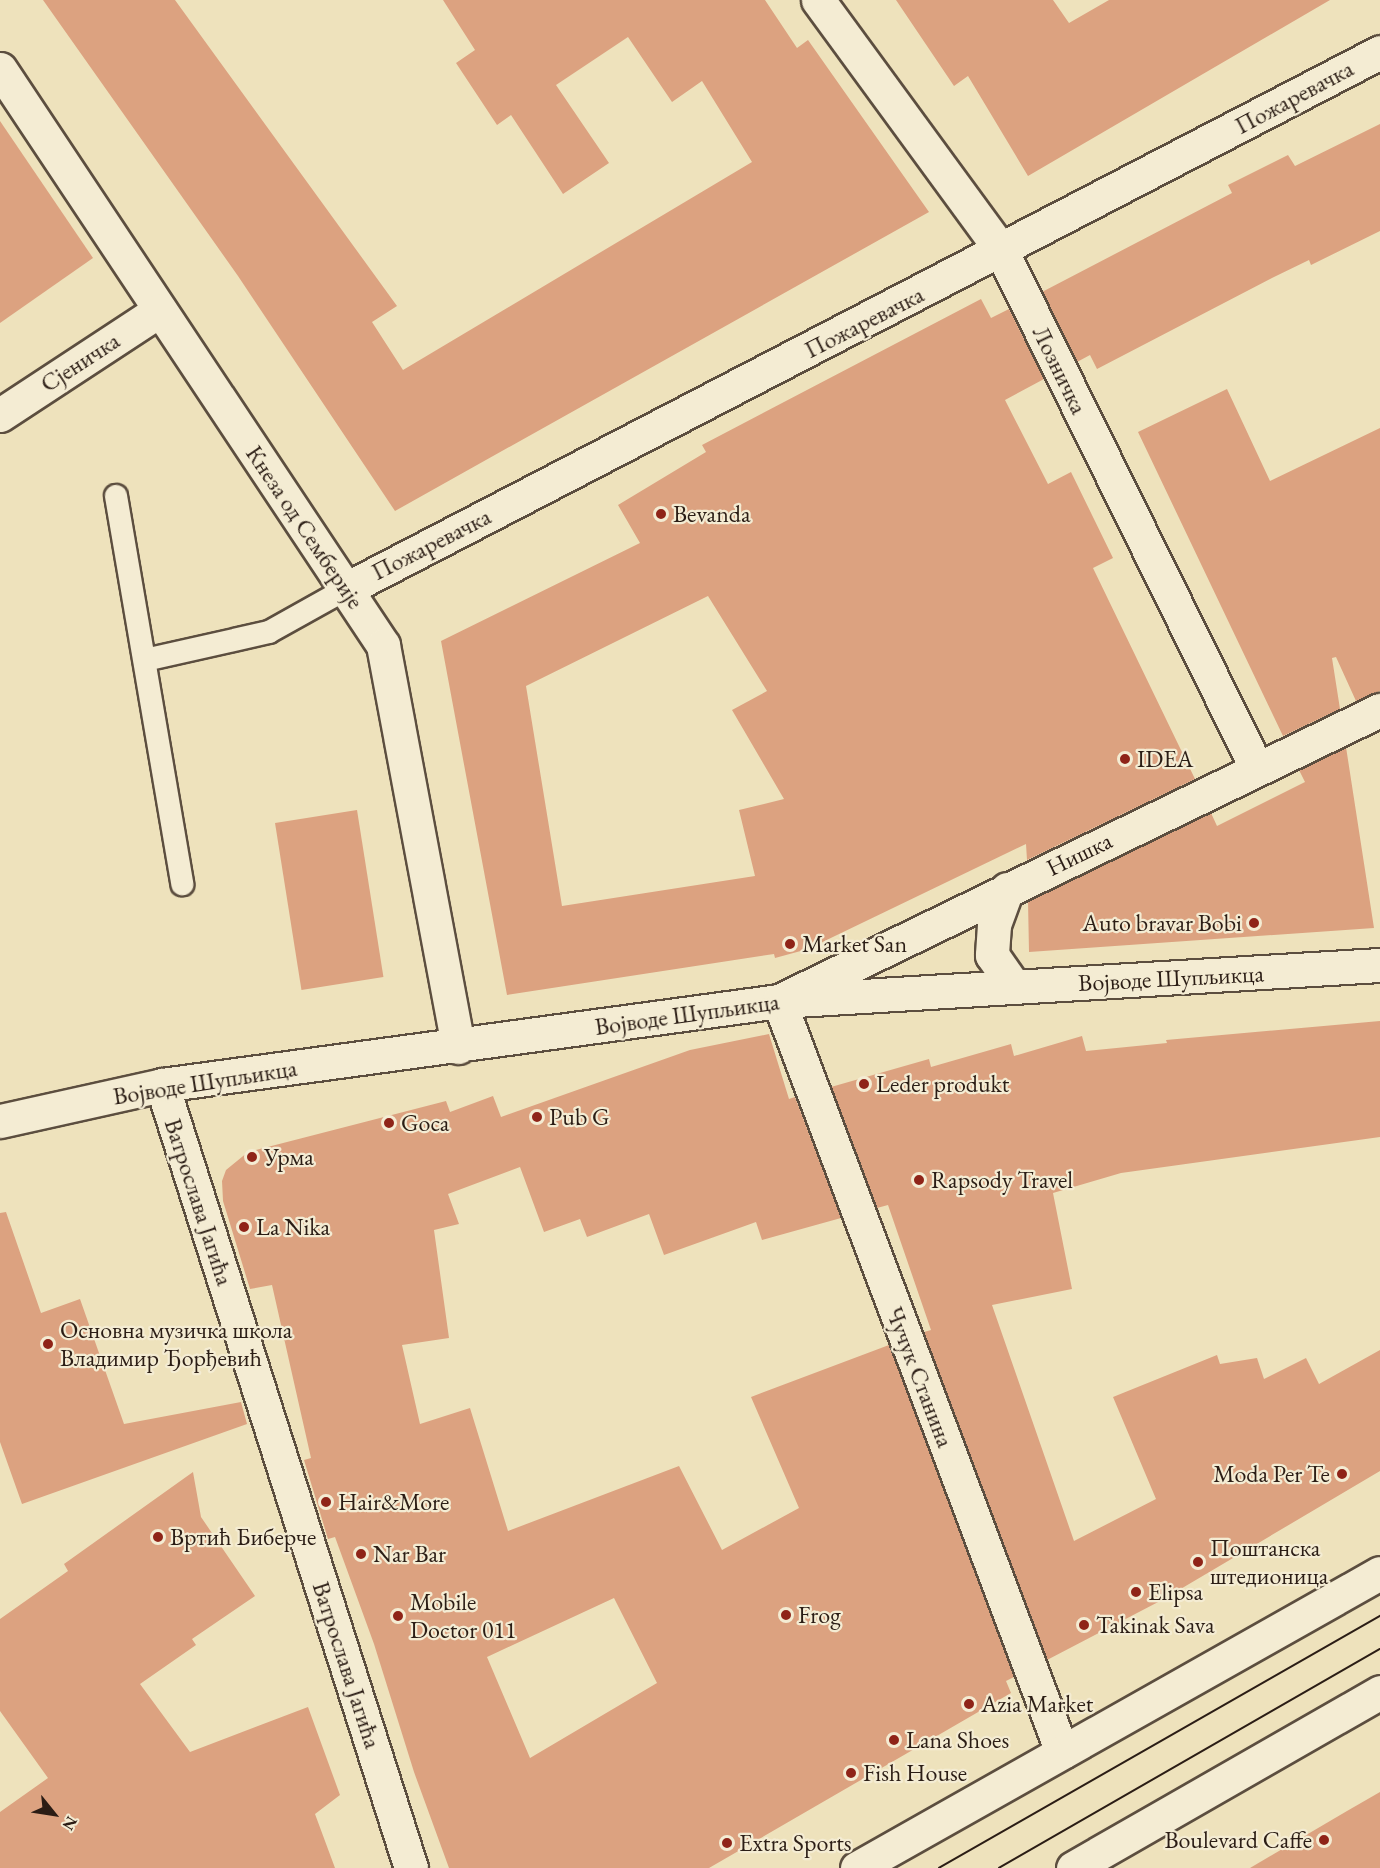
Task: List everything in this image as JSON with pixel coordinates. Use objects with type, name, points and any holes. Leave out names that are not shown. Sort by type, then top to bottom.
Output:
[{"type":"street","name":"Лозничка","points":[[818,0],[1001,250],[1256,767]]},
{"type":"street","name":"Пожаревачка","points":[[345,589],[1380,52]]},
{"type":"street","name":"Кнеза од Семберије","points":[[0,69],[383,645],[458,1047]]},
{"type":"street","name":"Сјеничка","points":[[0,415],[160,310]]},
{"type":"street","name":"Нишка","points":[[779,1001],[1256,767],[1380,710]]},
{"type":"street","points":[[1007,889],[994,925],[992,955],[1014,987]]},
{"type":"street","name":"Војводе Шупљикца","points":[[0,1120],[162,1084],[458,1047],[779,1001],[1380,965]]},
{"type":"street","name":"Чучук Станина","points":[[779,1001],[1062,1752]]},
{"type":"street","name":"Ватрослава Јагића","points":[[162,1084],[411,1868]]},
{"type":"street","points":[[857,1868],[1380,1573]]},
{"type":"street","points":[[1073,1868],[1380,1692]]},
{"type":"lane","points":[[116,496],[182,884]]},
{"type":"lane","points":[[145,660],[269,632],[345,589]]},
{"type":"building","points":[[43,0],[175,0],[397,306],[372,322],[403,370],[752,162],[702,81],[672,102],[628,37],[556,85],[609,163],[563,194],[511,115],[497,125],[456,63],[475,50],[443,0],[765,0],[797,48],[808,40],[929,212],[395,511],[238,276]]},
{"type":"building","points":[[896,0],[1053,0],[1069,23],[1109,0],[1330,0],[1028,176],[968,76],[954,86]]},
{"type":"building","points":[[0,121],[93,258],[0,323]]},
{"type":"building","points":[[1380,124],[1380,231],[1311,265],[1309,260],[1274,277],[1097,369],[1090,355],[1077,362],[1042,292],[1232,193],[1228,185],[1288,155],[1295,166]]},
{"type":"building","points":[[981,299],[991,318],[1009,309],[1044,379],[1005,400],[1048,484],[1071,472],[1113,558],[1093,568],[1195,779],[1027,860],[1026,844],[808,949],[775,958],[774,954],[507,995],[441,641],[640,543],[618,505],[706,452],[702,445]],"holes":[[[708,596],[767,691],[732,710],[784,799],[739,810],[755,876],[562,906],[526,686]]]},
{"type":"building","points":[[1227,389],[1270,481],[1380,428],[1380,691],[1356,701],[1336,657],[1332,658],[1340,709],[1283,736],[1138,432]]},
{"type":"building","points":[[1346,747],[1374,928],[1029,952],[1028,901],[1211,813],[1217,826],[1305,782],[1299,770]]},
{"type":"building","points":[[357,810],[383,977],[301,990],[275,823]]},
{"type":"building","points":[[1380,1021],[1380,1137],[1121,1173],[1053,1193],[1072,1289],[992,1305],[1074,1541],[1156,1499],[1113,1397],[1217,1355],[1220,1364],[1257,1358],[1264,1379],[1306,1358],[1319,1384],[1380,1350],[1380,1471],[1162,1600],[1047,1660],[924,1332],[931,1330],[888,1205],[877,1208],[831,1087],[929,1059],[931,1067],[1011,1044],[1014,1056],[1082,1036],[1086,1051],[1167,1043],[1166,1040]]},
{"type":"building","points":[[769,1034],[789,1099],[795,1097],[841,1218],[762,1240],[756,1222],[664,1255],[649,1214],[587,1237],[580,1219],[544,1232],[520,1167],[448,1194],[459,1224],[434,1230],[449,1338],[402,1345],[420,1424],[470,1408],[508,1531],[679,1466],[722,1550],[799,1508],[751,1397],[889,1345],[1014,1677],[1006,1681],[1011,1693],[709,1868],[449,1868],[414,1772],[374,1644],[335,1537],[328,1539],[304,1460],[311,1458],[272,1285],[250,1289],[223,1201],[222,1181],[226,1170],[248,1152],[446,1101],[450,1112],[493,1096],[501,1117],[690,1050]],"holes":[[[614,1598],[657,1683],[530,1758],[487,1657]]]},
{"type":"building","name":"Основна музичка школа Владимир Ђорђевић","points":[[6,1212],[41,1313],[80,1299],[124,1424],[241,1402],[247,1424],[22,1504],[0,1442],[0,1213]]},
{"type":"building","points":[[193,1472],[201,1517],[255,1596],[192,1639],[196,1645],[140,1684],[190,1752],[308,1707],[340,1795],[315,1814],[335,1868],[0,1868],[0,1812],[48,1778],[0,1711],[0,1619],[68,1571],[64,1564]]},
{"type":"building","points":[[1380,1792],[1380,1868],[1250,1868],[1347,1811]]},
{"type":"tram line","points":[[939,1868],[1380,1616]]},
{"type":"tram line","points":[[999,1868],[1380,1649]]},
{"type":"place","name":"Bevanda","points":[[661,514]]},
{"type":"place","name":"IDEA","points":[[1125,759]]},
{"type":"place","name":"Auto bravar Bobi","points":[[1254,923]]},
{"type":"place","name":"Market San","points":[[790,944]]},
{"type":"place","name":"Leder produkt","points":[[864,1084]]},
{"type":"place","name":"Pub G","points":[[537,1117]]},
{"type":"place","name":"Goca","points":[[389,1123]]},
{"type":"place","name":"Урма","points":[[252,1157]]},
{"type":"place","name":"Rapsody Travel","points":[[919,1180]]},
{"type":"place","name":"La Nika","points":[[244,1227]]},
{"type":"place","name":"Основна музичка школа Владимир Ђорђевић","points":[[48,1344]]},
{"type":"place","name":"Moda Per Te","points":[[1342,1474]]},
{"type":"place","name":"Hair&More","points":[[326,1502]]},
{"type":"place","name":"Вртић Биберче","points":[[158,1537]]},
{"type":"place","name":"Nar Bar","points":[[361,1554]]},
{"type":"place","name":"Поштанска штедионица","points":[[1198,1562]]},
{"type":"place","name":"Elipsa","points":[[1136,1592]]},
{"type":"place","name":"Frog","points":[[786,1615]]},
{"type":"place","name":"Mobile Doctor 011","points":[[398,1616]]},
{"type":"place","name":"Takinak Sava","points":[[1084,1625]]},
{"type":"place","name":"Azia Market","points":[[969,1704]]},
{"type":"place","name":"Lana Shoes","points":[[894,1740]]},
{"type":"place","name":"Fish House","points":[[851,1773]]},
{"type":"place","name":"Boulevard Caffe","points":[[1324,1840]]},
{"type":"place","name":"Extra Sports","points":[[727,1843]]}]
